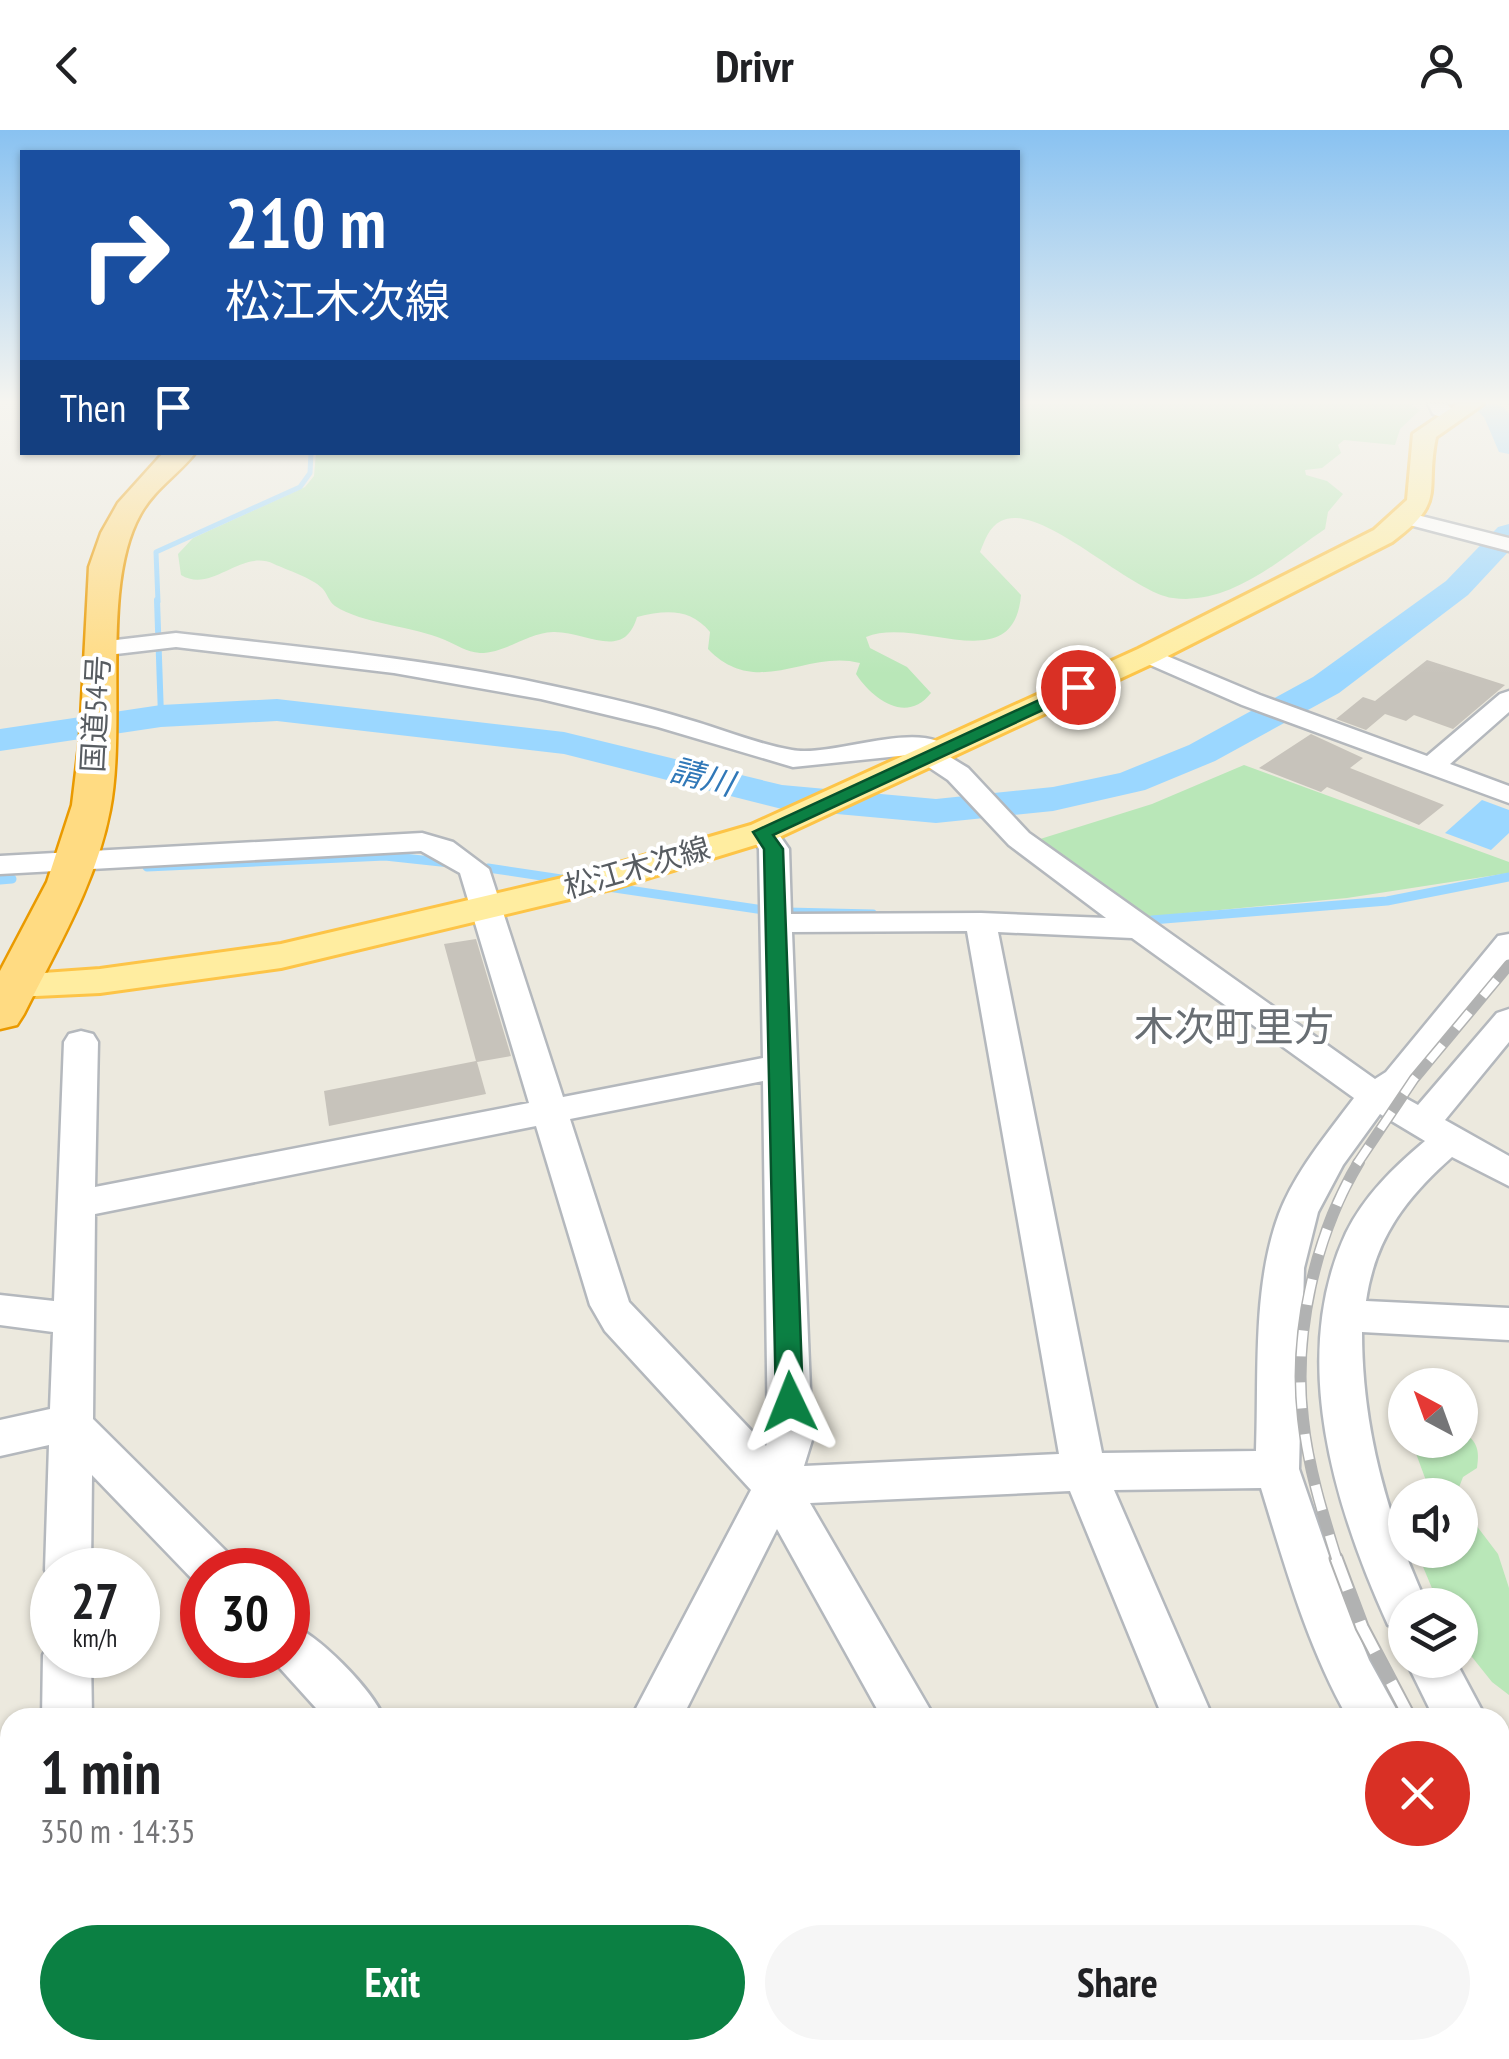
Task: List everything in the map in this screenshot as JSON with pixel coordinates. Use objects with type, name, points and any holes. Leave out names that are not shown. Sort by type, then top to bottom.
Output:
[{"type":"highway","name":"国道54号","points":[[4,997],[56,913],[78,859],[91,803],[105,568],[111,540],[137,494]]},
{"type":"main road","points":[[1410,519],[1423,494]]},
{"type":"main road","name":"松江木次線","points":[[4,997],[281,956],[587,884],[774,828],[898,774],[1148,655],[1276,592],[1410,519]]},
{"type":"street","points":[[1410,519],[1509,544]]},
{"type":"street","points":[[99,649],[158,642],[376,664],[541,692],[794,759],[830,758],[892,746],[922,746],[958,774],[1008,829],[1140,928],[1375,1096],[1509,1173]]},
{"type":"street","points":[[1148,655],[1251,700],[1509,795]]},
{"type":"street","points":[[1431,766],[1509,699]]},
{"type":"street","points":[[661,1708],[776,1486],[790,1440],[774,828]]},
{"type":"street","points":[[0,865],[422,842],[443,848],[474,869],[610,1305],[619,1320],[776,1486],[904,1708]]},
{"type":"street","points":[[776,923],[981,922],[1140,928]]},
{"type":"street","points":[[981,922],[1084,1472],[1184,1708]]},
{"type":"street","points":[[1370,1708],[1350,1674],[1318,1594],[1278,1469],[1284,1268],[1299,1212],[1328,1159],[1375,1096],[1398,1080],[1509,943]]},
{"type":"street","points":[[1397,1588],[1358,1483],[1342,1391],[1343,1315],[1354,1262],[1366,1231],[1506,1027]]},
{"type":"street","points":[[68,1548],[81,1042]]},
{"type":"street","points":[[76,1205],[780,1066]]},
{"type":"street","points":[[0,1310],[72,1320]]},
{"type":"street","points":[[1343,1315],[1509,1324]]},
{"type":"street","points":[[0,1438],[69,1423]]},
{"type":"street","points":[[69,1423],[192,1548]]},
{"type":"street","points":[[776,1486],[1084,1472],[1278,1469]]},
{"type":"street","points":[[310,1668],[349,1708]]},
{"type":"street","points":[[67,1708],[68,1678]]},
{"type":"street","points":[[1439,1678],[1455,1708]]},
{"type":"green space","points":[[290,494],[1343,494],[1328,512],[1325,529],[1273,566],[1235,587],[1194,599],[1155,592],[1038,523],[1018,518],[1001,521],[990,530],[980,552],[1021,595],[1014,621],[1001,635],[983,640],[887,632],[866,637],[870,648],[907,667],[931,693],[912,707],[881,700],[856,674],[860,663],[840,660],[763,672],[726,664],[708,649],[710,632],[694,619],[677,613],[637,617],[631,631],[613,641],[553,632],[499,650],[466,650],[432,635],[346,612],[312,581],[274,564],[250,562],[204,579],[181,575],[178,554],[193,538]]},
{"type":"green space","points":[[1244,765],[1509,862],[1509,873],[1347,898],[1146,917],[1037,840],[1152,804]]},
{"type":"green space","points":[[1418,1458],[1478,1458],[1477,1468],[1463,1478],[1425,1478]]},
{"type":"green space","points":[[1478,1528],[1498,1554],[1509,1588],[1509,1695],[1478,1664],[1478,1588],[1432,1588],[1424,1568],[1478,1568]]},
{"type":"water","points":[[1482,800],[1509,810],[1509,833],[1491,850],[1445,833]]},
{"type":"building","points":[[1427,660],[1505,685],[1453,729],[1414,715],[1406,721],[1385,714],[1366,730],[1336,719],[1363,697],[1375,701]]},
{"type":"building","points":[[1311,734],[1363,758],[1350,768],[1444,805],[1419,825],[1327,787],[1321,792],[1259,768]]},
{"type":"building","points":[[476,939],[511,1056],[477,1062],[486,1094],[329,1126],[324,1091],[476,1061],[444,944]]},
{"type":"waterway","points":[[158,602],[156,552],[284,494]]},
{"type":"waterway","name":"請川","points":[[0,740],[161,716],[277,710],[564,743],[782,797],[936,811],[1053,799],[1131,782],[1202,753],[1326,685],[1457,588],[1509,533]]},
{"type":"waterway","points":[[157,600],[161,716]]},
{"type":"waterway","points":[[147,867],[385,856],[450,863]]},
{"type":"waterway","points":[[488,868],[568,880]]},
{"type":"waterway","points":[[1152,920],[1387,901],[1509,877]]},
{"type":"waterway","points":[[0,880],[12,879]]},
{"type":"waterway","points":[[608,887],[764,910]]},
{"type":"waterway","points":[[787,912],[873,914]]},
{"type":"railway","points":[[1357,1164],[1414,1079],[1509,965]]},
{"type":"railway","points":[[1337,1560],[1305,1437],[1301,1353],[1319,1253],[1359,1162]]},
{"type":"railway","points":[[1336,1558],[1362,1627],[1405,1708]]},
{"type":"district","name":"木次町里方","points":[[1234,1027]]},
{"type":"route","points":[[790,1402],[774,849],[763,832],[898,774],[1078,687]]}]
